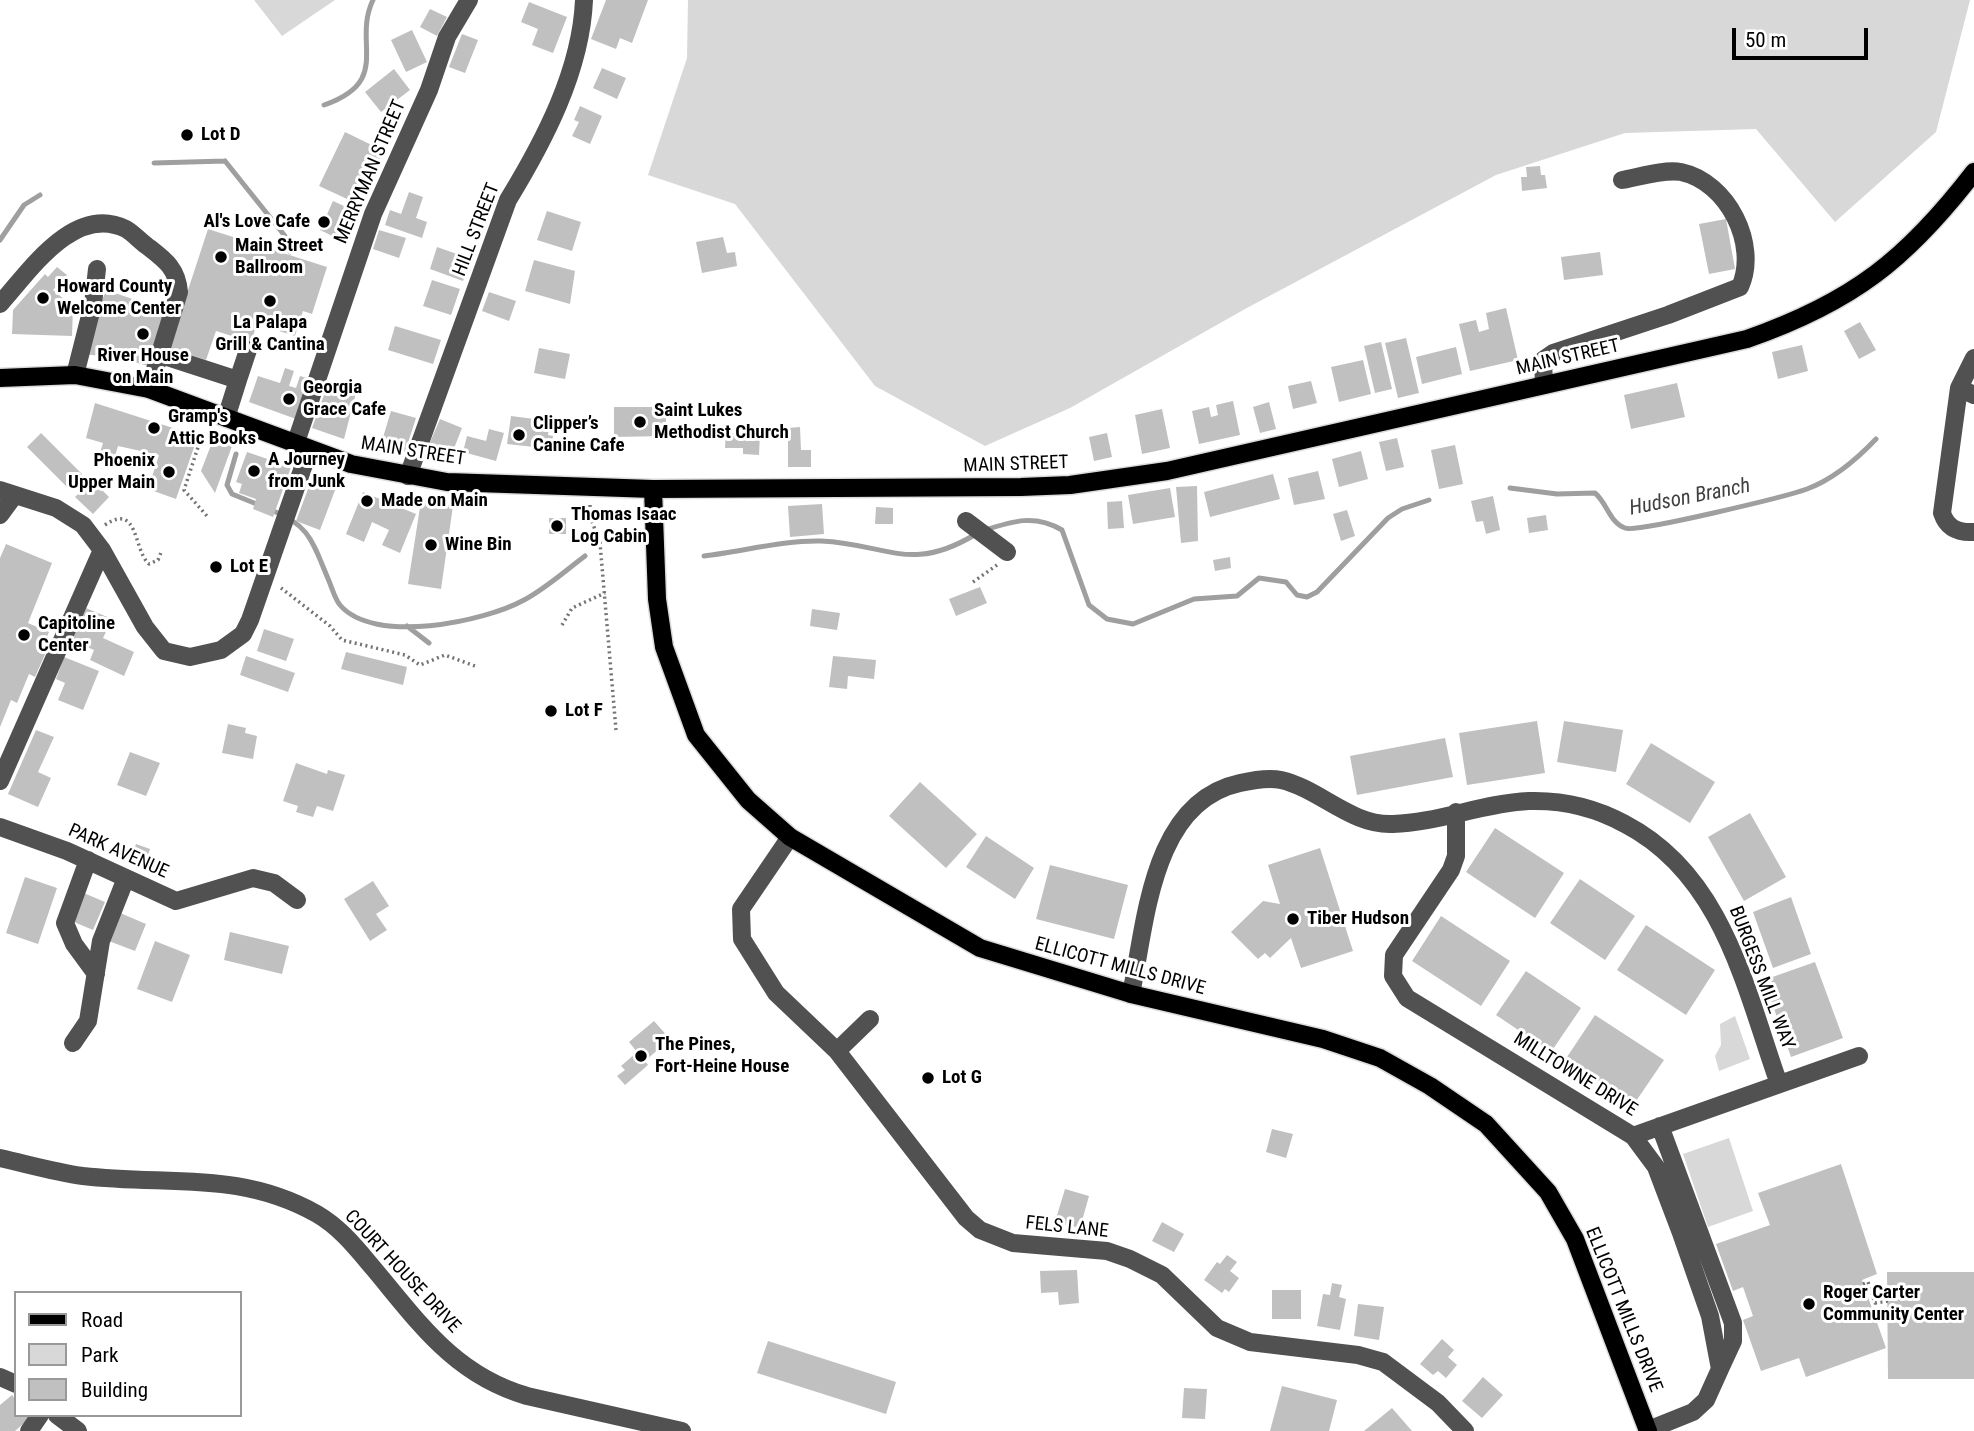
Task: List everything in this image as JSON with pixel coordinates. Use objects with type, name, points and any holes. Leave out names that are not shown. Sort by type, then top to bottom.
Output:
[{"type":"main road","name":"MAIN STREET","points":[[0,378],[75,375],[149,389],[351,464],[447,482],[653,489],[1021,487],[1083,484],[1167,471],[1747,339],[1836,302],[1912,246],[1974,172]]},
{"type":"main road","name":"ELLICOTT MILLS DRIVE","points":[[653,489],[657,599],[664,647],[696,734],[748,800],[790,837],[980,948],[1131,995],[1323,1039],[1380,1058],[1430,1086],[1486,1124],[1548,1192],[1575,1239],[1648,1430]]},
{"type":"street","name":"MERRYMAN STREET","points":[[7,493],[68,514],[83,526],[102,550],[145,627],[164,651],[174,655],[206,656],[232,644],[250,620],[279,534],[302,448],[373,214],[429,90],[447,37],[469,0]]},
{"type":"street","name":"HILL STREET","points":[[408,476],[508,200],[532,159],[577,49],[584,0]]},
{"type":"street","points":[[1544,385],[1543,360],[1553,353],[1740,288],[1747,271],[1747,252],[1733,214],[1708,182],[1679,172],[1622,180]]},
{"type":"street","points":[[0,304],[64,236],[101,224],[125,229],[172,265],[178,279],[179,292],[149,389]]},
{"type":"street","points":[[75,375],[93,304],[97,269]]},
{"type":"street","points":[[226,418],[248,350]]},
{"type":"street","points":[[161,355],[238,380]]},
{"type":"street","points":[[1974,358],[1942,513],[1945,523],[1955,530],[1974,531]]},
{"type":"street","points":[[0,515],[7,493]]},
{"type":"street","points":[[966,521],[1007,552]]},
{"type":"street","points":[[0,781],[102,550]]},
{"type":"street","name":"BURGESS MILL WAY","points":[[1131,995],[1162,855],[1171,833],[1212,793],[1231,785],[1258,779],[1280,780],[1306,789],[1366,820],[1393,824],[1528,801],[1579,806],[1621,821],[1645,834],[1672,855],[1708,900],[1726,933],[1779,1084]]},
{"type":"street","name":"MILLTOWNE DRIVE","points":[[1456,812],[1456,856],[1451,870],[1394,954],[1393,976],[1407,998],[1633,1136],[1656,1167],[1681,1233],[1710,1316],[1720,1369]]},
{"type":"street","name":"PARK AVENUE","points":[[0,827],[88,860],[176,901],[253,878],[274,883],[297,900]]},
{"type":"street","name":"FELS LANE","points":[[790,837],[741,909],[742,939],[776,993],[837,1052],[948,1197],[980,1230],[1013,1243],[1107,1251],[1130,1259],[1162,1275],[1217,1328],[1250,1342],[1358,1354],[1383,1363],[1438,1403],[1465,1431]]},
{"type":"street","points":[[88,860],[65,923],[74,944],[96,974]]},
{"type":"street","points":[[73,1043],[88,1021],[101,941],[126,878]]},
{"type":"street","points":[[837,1052],[870,1019]]},
{"type":"street","points":[[1633,1136],[1859,1056]]},
{"type":"street","points":[[1648,1430],[1693,1412],[1706,1400],[1733,1341],[1732,1323],[1660,1126]]},
{"type":"street","name":"COURT HOUSE DRIVE","points":[[0,1158],[83,1176],[221,1183],[265,1190],[294,1201],[345,1234],[443,1349],[466,1369],[505,1389],[527,1396],[682,1431]]},
{"type":"street","points":[[60,1417],[78,1431]]},
{"type":"path","points":[[203,432],[184,490],[207,516]]},
{"type":"path","points":[[590,503],[591,519],[600,542],[616,730]]},
{"type":"path","points":[[102,527],[117,518],[126,520],[132,526],[144,560],[149,564],[158,560],[162,550]]},
{"type":"path","points":[[973,582],[995,568],[1007,552]]},
{"type":"path","points":[[265,576],[330,626],[342,640],[405,655],[420,665],[445,655],[475,666]]},
{"type":"path","points":[[562,625],[572,608],[605,593]]},
{"type":"path","points":[[1863,1284],[1868,1282],[1875,1303],[1888,1301]]},
{"type":"green space","points":[[254,0],[335,0],[282,36]]},
{"type":"green space","points":[[688,0],[1970,0],[1936,132],[1835,222],[1756,129],[1625,133],[1496,175],[1245,309],[1070,408],[985,446],[875,386],[735,204],[648,175],[687,58]]},
{"type":"green space","points":[[1735,1016],[1750,1059],[1719,1071],[1715,1056],[1721,1045],[1720,1024]]},
{"type":"green space","points":[[1729,1138],[1753,1211],[1708,1227],[1683,1154]]},
{"type":"building","points":[[606,0],[648,0],[632,43],[620,38],[616,49],[591,39]]},
{"type":"building","points":[[529,2],[567,17],[553,53],[532,45],[538,29],[521,22]]},
{"type":"building","points":[[430,9],[447,17],[437,36],[420,27]]},
{"type":"building","points":[[412,30],[427,62],[406,72],[391,40]]},
{"type":"building","points":[[462,34],[478,40],[465,73],[449,67]]},
{"type":"building","points":[[602,68],[626,78],[617,99],[593,88]]},
{"type":"building","points":[[394,69],[410,90],[381,112],[365,92]]},
{"type":"building","points":[[580,106],[602,116],[590,144],[572,136],[579,122],[574,120]]},
{"type":"building","points":[[345,132],[384,151],[358,204],[319,186]]},
{"type":"building","points":[[1540,166],[1547,188],[1522,191],[1521,177],[1527,177],[1526,167]]},
{"type":"building","points":[[409,192],[423,197],[416,218],[427,222],[422,238],[385,225],[390,210],[401,214]]},
{"type":"building","points":[[333,201],[357,212],[343,241],[320,230]]},
{"type":"building","points":[[547,211],[581,222],[572,251],[537,240]]},
{"type":"building","points":[[1726,219],[1735,269],[1709,274],[1699,224]]},
{"type":"building","points":[[208,229],[327,267],[312,314],[303,311],[295,336],[257,324],[251,342],[216,331],[206,360],[169,348]]},
{"type":"building","points":[[379,230],[406,238],[399,258],[373,249]]},
{"type":"building","points":[[723,237],[727,253],[735,252],[737,266],[702,273],[696,242]]},
{"type":"building","points":[[437,247],[471,259],[463,281],[430,269]]},
{"type":"building","points":[[1600,252],[1603,275],[1564,280],[1561,257]]},
{"type":"building","points":[[534,260],[575,271],[570,304],[525,291]]},
{"type":"building","name":"Howard County Welcome Center","points":[[57,267],[67,275],[53,290],[73,307],[72,336],[12,334],[13,310],[45,274],[48,277]]},
{"type":"building","points":[[432,280],[460,289],[451,315],[423,306]]},
{"type":"building","points":[[106,290],[165,310],[148,366],[121,358],[82,354]]},
{"type":"building","points":[[489,292],[516,301],[509,321],[482,311]]},
{"type":"building","points":[[1506,308],[1518,360],[1470,371],[1459,324],[1476,320],[1479,332],[1489,329],[1486,313]]},
{"type":"building","points":[[1860,322],[1876,350],[1859,359],[1844,331]]},
{"type":"building","points":[[395,326],[441,340],[433,364],[388,350]]},
{"type":"building","points":[[1406,338],[1419,393],[1398,398],[1385,343]]},
{"type":"building","points":[[1381,342],[1392,389],[1375,393],[1364,346]]},
{"type":"building","points":[[1802,345],[1808,371],[1778,379],[1772,352]]},
{"type":"building","points":[[1456,347],[1462,374],[1422,384],[1416,357]]},
{"type":"building","points":[[539,348],[570,354],[565,379],[534,373]]},
{"type":"building","points":[[1363,360],[1371,394],[1339,402],[1331,367]]},
{"type":"building","name":"Georgia Grace Cafe","points":[[285,368],[294,371],[289,386],[296,388],[300,376],[310,379],[296,419],[249,402],[258,376],[280,383]]},
{"type":"building","points":[[1311,381],[1317,403],[1293,409],[1288,386]]},
{"type":"building","points":[[1677,383],[1685,417],[1631,429],[1624,395]]},
{"type":"building","points":[[328,384],[356,393],[344,439],[312,428]]},
{"type":"building","points":[[1233,401],[1240,435],[1199,444],[1192,411],[1209,407],[1211,417],[1218,415],[1216,405]]},
{"type":"building","points":[[1269,402],[1276,429],[1260,433],[1253,407]]},
{"type":"building","points":[[95,403],[198,436],[176,499],[148,489],[159,455],[118,446],[113,463],[98,459],[103,443],[86,438]]},
{"type":"building","name":"Saint Lukes Methodist Church","points":[[614,407],[666,407],[666,436],[614,437]]},
{"type":"building","points":[[1162,409],[1170,448],[1142,454],[1135,415]]},
{"type":"building","points":[[391,411],[416,418],[405,452],[381,444]]},
{"type":"building","points":[[511,416],[550,421],[548,435],[553,436],[552,449],[507,444]]},
{"type":"building","points":[[440,419],[462,428],[451,456],[425,454]]},
{"type":"building","points":[[800,427],[801,450],[811,450],[811,467],[788,467],[788,428]]},
{"type":"building","points":[[489,429],[504,433],[496,461],[463,452],[467,436],[486,441]]},
{"type":"building","points":[[41,433],[82,474],[68,488],[27,447]]},
{"type":"building","points":[[726,433],[760,434],[759,455],[743,454],[743,448],[725,448]]},
{"type":"building","points":[[1107,433],[1112,457],[1094,461],[1089,437]]},
{"type":"building","points":[[1397,438],[1404,467],[1386,471],[1379,442]]},
{"type":"building","points":[[213,440],[232,446],[215,493],[201,471]]},
{"type":"building","points":[[1455,445],[1463,484],[1439,489],[1431,450]]},
{"type":"building","points":[[1361,451],[1368,479],[1339,487],[1332,459]]},
{"type":"building","points":[[247,452],[291,467],[273,517],[253,509],[256,499],[239,493],[242,484],[236,482]]},
{"type":"building","points":[[1318,471],[1325,499],[1294,505],[1288,478]]},
{"type":"building","points":[[1273,474],[1280,499],[1210,517],[1204,492]]},
{"type":"building","points":[[313,476],[337,485],[320,530],[296,521]]},
{"type":"building","points":[[92,480],[109,497],[93,514],[75,497]]},
{"type":"building","points":[[1197,486],[1198,541],[1181,543],[1176,487]]},
{"type":"building","points":[[1170,488],[1175,517],[1133,524],[1128,495]]},
{"type":"building","points":[[363,492],[416,514],[400,553],[382,545],[389,530],[372,522],[364,542],[346,534]]},
{"type":"building","points":[[1493,496],[1500,530],[1486,534],[1483,521],[1476,522],[1471,501]]},
{"type":"building","name":"Wine Bin","points":[[421,501],[453,506],[441,589],[408,584]]},
{"type":"building","points":[[1122,501],[1124,528],[1108,529],[1107,502]]},
{"type":"building","points":[[822,504],[824,534],[790,537],[788,506]]},
{"type":"building","points":[[876,507],[893,508],[893,524],[875,524]]},
{"type":"building","points":[[1347,510],[1355,536],[1341,541],[1333,514]]},
{"type":"building","points":[[1546,515],[1548,530],[1529,533],[1527,518]]},
{"type":"building","name":"Thomas Isaac Log Cabin","points":[[549,518],[566,518],[566,534],[549,534]]},
{"type":"building","name":"Capitoline Center","points":[[6,544],[52,563],[28,623],[49,632],[46,639],[51,641],[35,677],[29,674],[17,703],[11,700],[0,727],[0,558]]},
{"type":"building","points":[[1230,557],[1231,568],[1215,571],[1213,560]]},
{"type":"building","points":[[980,587],[987,603],[956,616],[949,599]]},
{"type":"building","points":[[86,608],[112,619],[103,638],[134,652],[124,676],[90,660],[94,650],[71,640]]},
{"type":"building","points":[[812,609],[840,613],[837,630],[810,626]]},
{"type":"building","points":[[264,629],[294,639],[286,661],[257,651]]},
{"type":"building","points":[[346,652],[407,667],[403,685],[341,669]]},
{"type":"building","points":[[246,656],[295,673],[288,692],[240,675]]},
{"type":"building","points":[[833,656],[876,660],[874,679],[848,676],[847,689],[829,687]]},
{"type":"building","points":[[64,657],[99,671],[83,710],[58,700],[65,683],[56,679]]},
{"type":"building","points":[[1537,721],[1545,773],[1467,785],[1459,733]]},
{"type":"building","points":[[1564,721],[1623,730],[1616,772],[1557,762]]},
{"type":"building","points":[[228,724],[246,728],[245,733],[257,736],[253,759],[222,753]]},
{"type":"building","points":[[36,730],[54,737],[38,772],[51,778],[38,807],[8,794]]},
{"type":"building","points":[[1445,738],[1453,777],[1357,795],[1350,756]]},
{"type":"building","points":[[1651,743],[1715,782],[1690,823],[1626,784]]},
{"type":"building","points":[[130,752],[160,763],[146,796],[117,785]]},
{"type":"building","points":[[296,763],[327,774],[328,770],[345,775],[333,811],[317,806],[313,817],[296,812],[298,806],[283,801]]},
{"type":"building","points":[[920,782],[977,834],[946,868],[889,816]]},
{"type":"building","points":[[1750,813],[1786,877],[1744,901],[1708,837]]},
{"type":"building","points":[[1495,828],[1564,873],[1535,918],[1466,872]]},
{"type":"building","points":[[986,836],[1034,868],[1015,899],[966,867]]},
{"type":"building","points":[[136,844],[150,849],[146,861],[132,856]]},
{"type":"building","name":"Tiber Hudson","points":[[1320,848],[1353,951],[1301,968],[1291,938],[1270,958],[1265,953],[1258,959],[1231,932],[1263,901],[1280,904],[1268,865]]},
{"type":"building","points":[[1050,865],[1128,885],[1114,939],[1036,919]]},
{"type":"building","points":[[25,877],[57,888],[38,944],[6,933]]},
{"type":"building","points":[[1580,879],[1635,916],[1605,960],[1550,923]]},
{"type":"building","points":[[373,881],[389,906],[376,914],[387,930],[370,941],[344,899]]},
{"type":"building","points":[[79,891],[105,902],[93,930],[67,919]]},
{"type":"building","points":[[1791,897],[1811,954],[1773,968],[1753,912]]},
{"type":"building","points":[[118,912],[146,924],[135,951],[106,940]]},
{"type":"building","points":[[1441,916],[1510,961],[1481,1006],[1412,961]]},
{"type":"building","points":[[1646,925],[1715,970],[1686,1015],[1617,970]]},
{"type":"building","points":[[230,932],[289,946],[282,974],[224,960]]},
{"type":"building","points":[[155,941],[190,955],[172,1002],[137,989]]},
{"type":"building","points":[[1815,962],[1843,1038],[1791,1057],[1764,980]]},
{"type":"building","points":[[1526,971],[1581,1008],[1551,1052],[1496,1015]]},
{"type":"building","points":[[1595,1015],[1664,1060],[1634,1104],[1565,1060]]},
{"type":"building","name":"The Pines, Fort-Heine House","points":[[654,1021],[670,1039],[645,1061],[648,1065],[625,1085],[617,1076],[625,1070],[621,1066],[637,1052],[629,1042]]},
{"type":"building","points":[[1272,1129],[1293,1134],[1286,1158],[1266,1152]]},
{"type":"building","name":"Roger Carter Community Center","points":[[1841,1164],[1877,1274],[1862,1280],[1886,1348],[1806,1377],[1799,1358],[1761,1371],[1743,1320],[1753,1316],[1743,1287],[1733,1291],[1716,1244],[1770,1225],[1758,1193]]},
{"type":"building","points":[[1065,1189],[1089,1196],[1080,1228],[1055,1222]]},
{"type":"building","points":[[1162,1222],[1184,1234],[1174,1252],[1152,1241]]},
{"type":"building","points":[[1227,1255],[1237,1262],[1230,1271],[1239,1278],[1229,1292],[1225,1289],[1222,1293],[1204,1280],[1217,1262],[1220,1264]]},
{"type":"building","points":[[1077,1270],[1079,1303],[1059,1305],[1058,1292],[1041,1293],[1040,1271]]},
{"type":"building","name":"Roger Carter Community Center","points":[[1887,1272],[1974,1272],[1974,1379],[1888,1379]]},
{"type":"building","points":[[1332,1283],[1342,1285],[1339,1297],[1346,1299],[1340,1330],[1317,1326],[1323,1294],[1330,1295]]},
{"type":"building","points":[[1272,1290],[1301,1290],[1301,1319],[1272,1319]]},
{"type":"building","points":[[1358,1304],[1384,1307],[1379,1340],[1354,1336]]},
{"type":"building","points":[[1442,1339],[1454,1350],[1448,1357],[1457,1365],[1446,1378],[1438,1371],[1433,1375],[1420,1364]]},
{"type":"building","points":[[768,1341],[896,1382],[886,1414],[757,1373]]},
{"type":"building","points":[[1483,1377],[1503,1395],[1482,1418],[1462,1401]]},
{"type":"building","points":[[1282,1386],[1337,1400],[1329,1431],[1270,1431]]},
{"type":"building","points":[[1184,1388],[1207,1389],[1205,1419],[1182,1418]]},
{"type":"building","points":[[12,1395],[14,1417],[31,1417],[15,1431],[0,1431],[0,1405]]},
{"type":"building","points":[[1392,1408],[1412,1431],[1364,1431]]},
{"type":"waterway","points":[[324,105],[358,85],[364,73],[366,31],[373,0]]},
{"type":"waterway","name":"Hudson Branch","points":[[225,161],[285,236],[290,252]]},
{"type":"waterway","points":[[154,163],[225,161]]},
{"type":"waterway","points":[[0,240],[24,205],[40,195]]},
{"type":"waterway","name":"Hudson Branch","points":[[1510,488],[1557,494],[1595,493],[1616,522],[1625,528],[1635,528],[1713,513],[1807,489],[1844,468],[1876,439]]},
{"type":"waterway","name":"Hudson Branch","points":[[236,454],[227,485],[232,494],[259,505]]},
{"type":"waterway","name":"Hudson Branch","points":[[985,530],[1024,521],[1043,522],[1062,530],[1089,605],[1107,619],[1133,624],[1194,599],[1237,596],[1259,578],[1286,582],[1297,595],[1307,597],[1317,592],[1388,518],[1402,509],[1429,500]]},
{"type":"waterway","name":"Hudson Branch","points":[[271,510],[295,522],[309,537],[340,605],[356,617],[377,624],[430,626],[483,616],[532,596],[585,556]]},
{"type":"waterway","name":"Hudson Branch","points":[[704,556],[807,541],[844,543],[916,555],[953,546],[976,534]]},
{"type":"waterway","points":[[407,626],[429,643]]},
{"type":"place","name":"Lot D","points":[[187,135]]},
{"type":"place","name":"Al's Love Cafe","points":[[324,222]]},
{"type":"place","name":"Main Street Ballroom","points":[[221,257]]},
{"type":"place","name":"Howard County Welcome Center","points":[[43,298]]},
{"type":"place","name":"La Palapa Grill & Cantina","points":[[270,301]]},
{"type":"place","name":"River House on Main","points":[[143,334]]},
{"type":"place","name":"Georgia Grace Cafe","points":[[289,399]]},
{"type":"place","name":"Saint Lukes Methodist Church","points":[[640,422]]},
{"type":"place","name":"Gramp's Attic Books","points":[[154,428]]},
{"type":"place","name":"Clipper’s Canine Cafe","points":[[519,435]]},
{"type":"place","name":"A Journey from Junk","points":[[254,471]]},
{"type":"place","name":"Phoenix Upper Main","points":[[169,472]]},
{"type":"place","name":"Made on Main","points":[[367,501]]},
{"type":"place","name":"Thomas Isaac Log Cabin","points":[[557,526]]},
{"type":"place","name":"Wine Bin","points":[[431,545]]},
{"type":"place","name":"Lot E","points":[[216,567]]},
{"type":"place","name":"Capitoline Center","points":[[24,635]]},
{"type":"place","name":"Lot F","points":[[551,711]]},
{"type":"place","name":"Tiber Hudson","points":[[1293,919]]},
{"type":"place","name":"The Pines, Fort-Heine House","points":[[641,1056]]},
{"type":"place","name":"Lot G","points":[[928,1078]]},
{"type":"place","name":"Roger Carter Community Center","points":[[1809,1304]]}]
